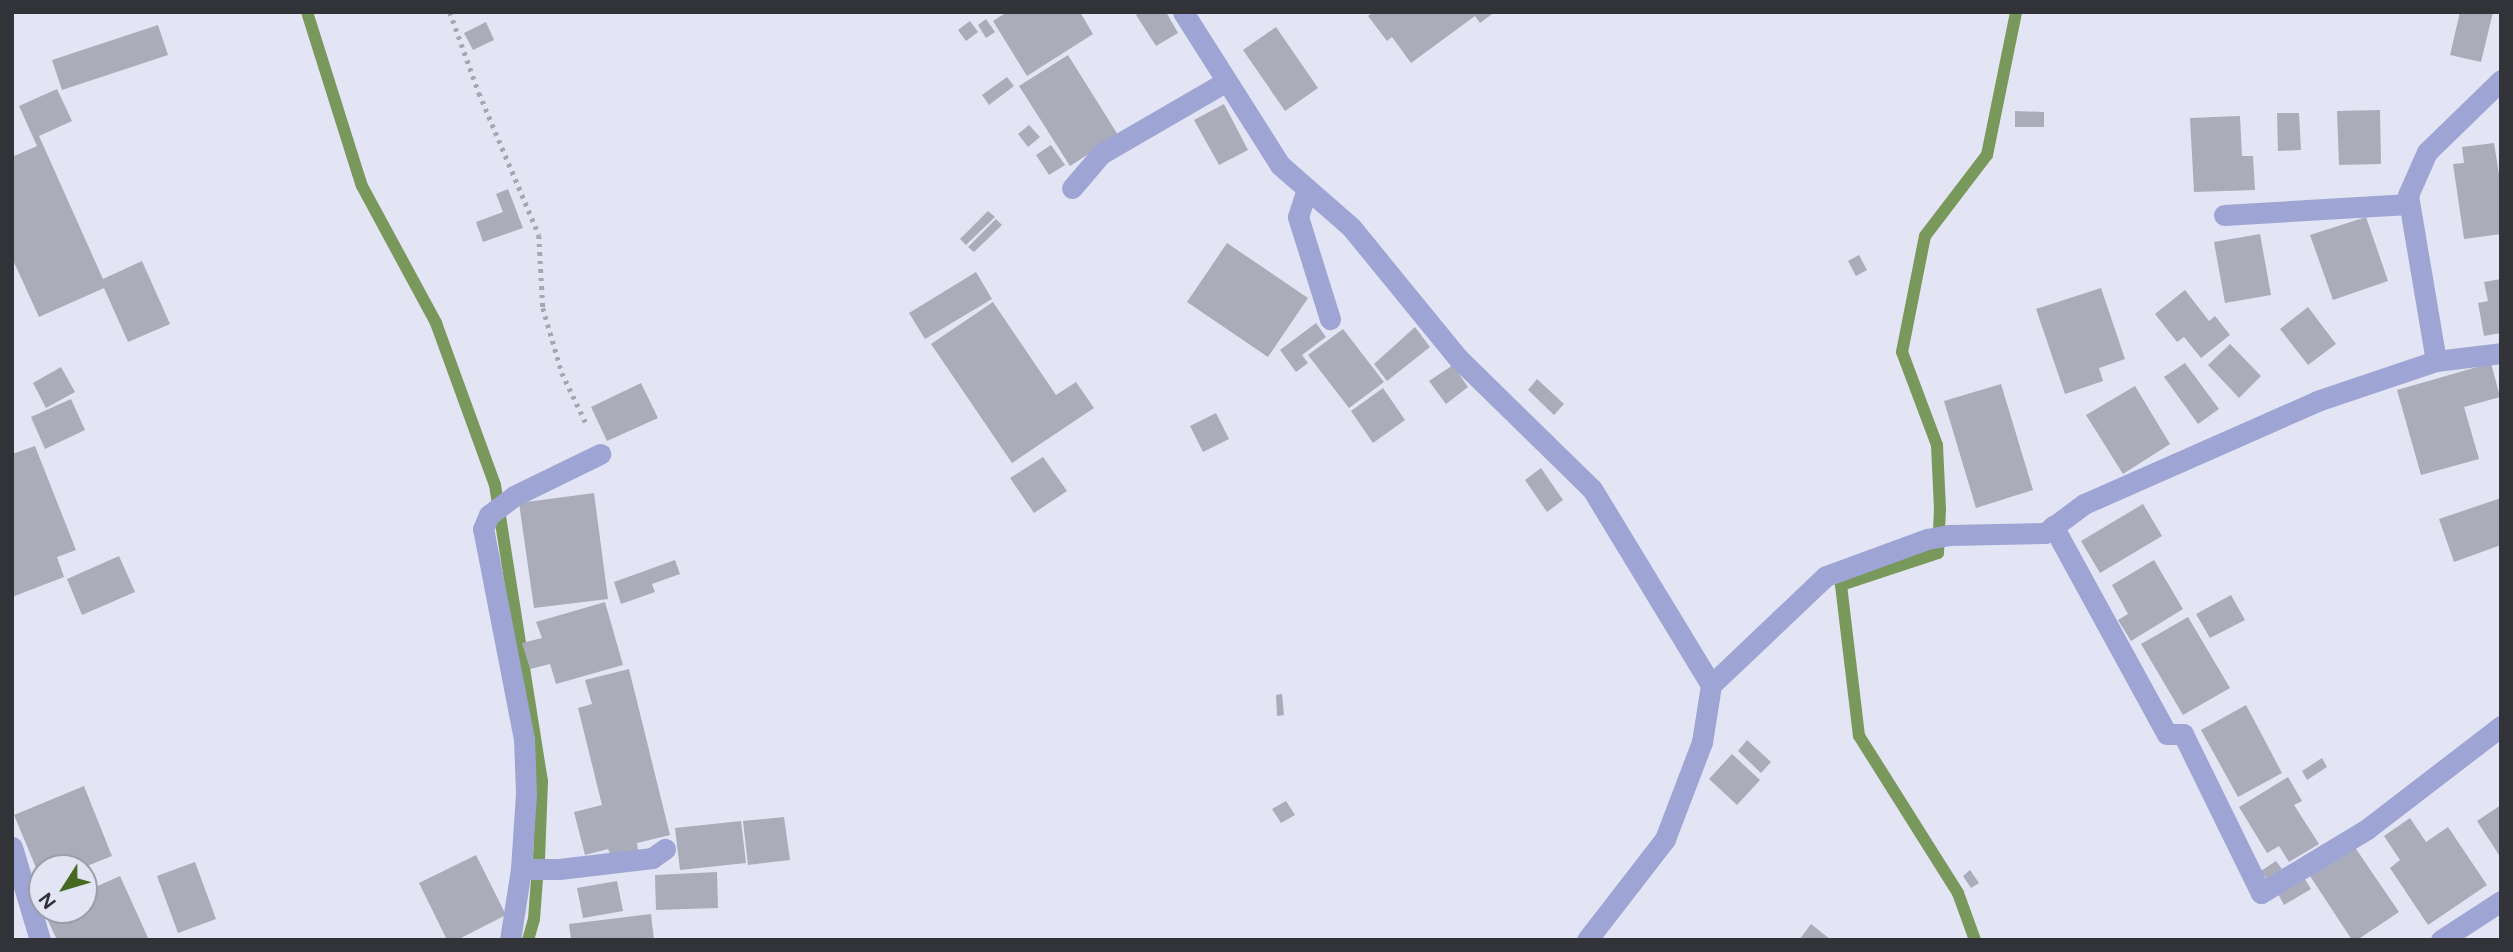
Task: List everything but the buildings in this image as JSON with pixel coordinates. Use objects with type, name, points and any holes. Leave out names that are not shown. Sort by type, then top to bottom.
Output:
[{"type":"street","points":[[1183,12],[1280,165],[1351,227],[1466,367],[1592,489],[1711,685]]},
{"type":"street","points":[[2436,361],[2408,195],[2427,152],[2501,80]]},
{"type":"street","points":[[1072,188],[1101,154],[1225,82]]},
{"type":"street","points":[[1307,188],[1298,217],[1330,318]]},
{"type":"street","points":[[2224,215],[2409,204]]},
{"type":"street","points":[[1587,940],[1665,839],[1702,742],[1711,685],[1826,576],[1927,539],[1949,535],[2045,533],[2084,504],[2317,401],[2436,361],[2501,353]]},
{"type":"street","points":[[510,940],[522,869],[526,793],[524,739],[483,529],[489,515],[514,496],[600,454]]},
{"type":"street","points":[[2053,527],[2167,734],[2183,734],[2261,893],[2367,829],[2501,726]]},
{"type":"street","points":[[12,847],[40,940]]},
{"type":"street","points":[[522,869],[559,869],[652,858],[665,849]]},
{"type":"street","points":[[2441,940],[2501,901]]},
{"type":"path","points":[[450,12],[479,93],[539,235],[543,308],[562,373],[600,454]]},
{"type":"waterway","points":[[307,12],[362,186],[436,323],[495,485],[542,781],[539,858]]},
{"type":"waterway","points":[[1975,940],[1958,893],[1859,736],[1841,585],[1938,553],[1940,509],[1937,445],[1902,352],[1925,236],[1987,155],[2016,12]]},
{"type":"waterway","points":[[528,940],[534,919],[537,879]]}]
